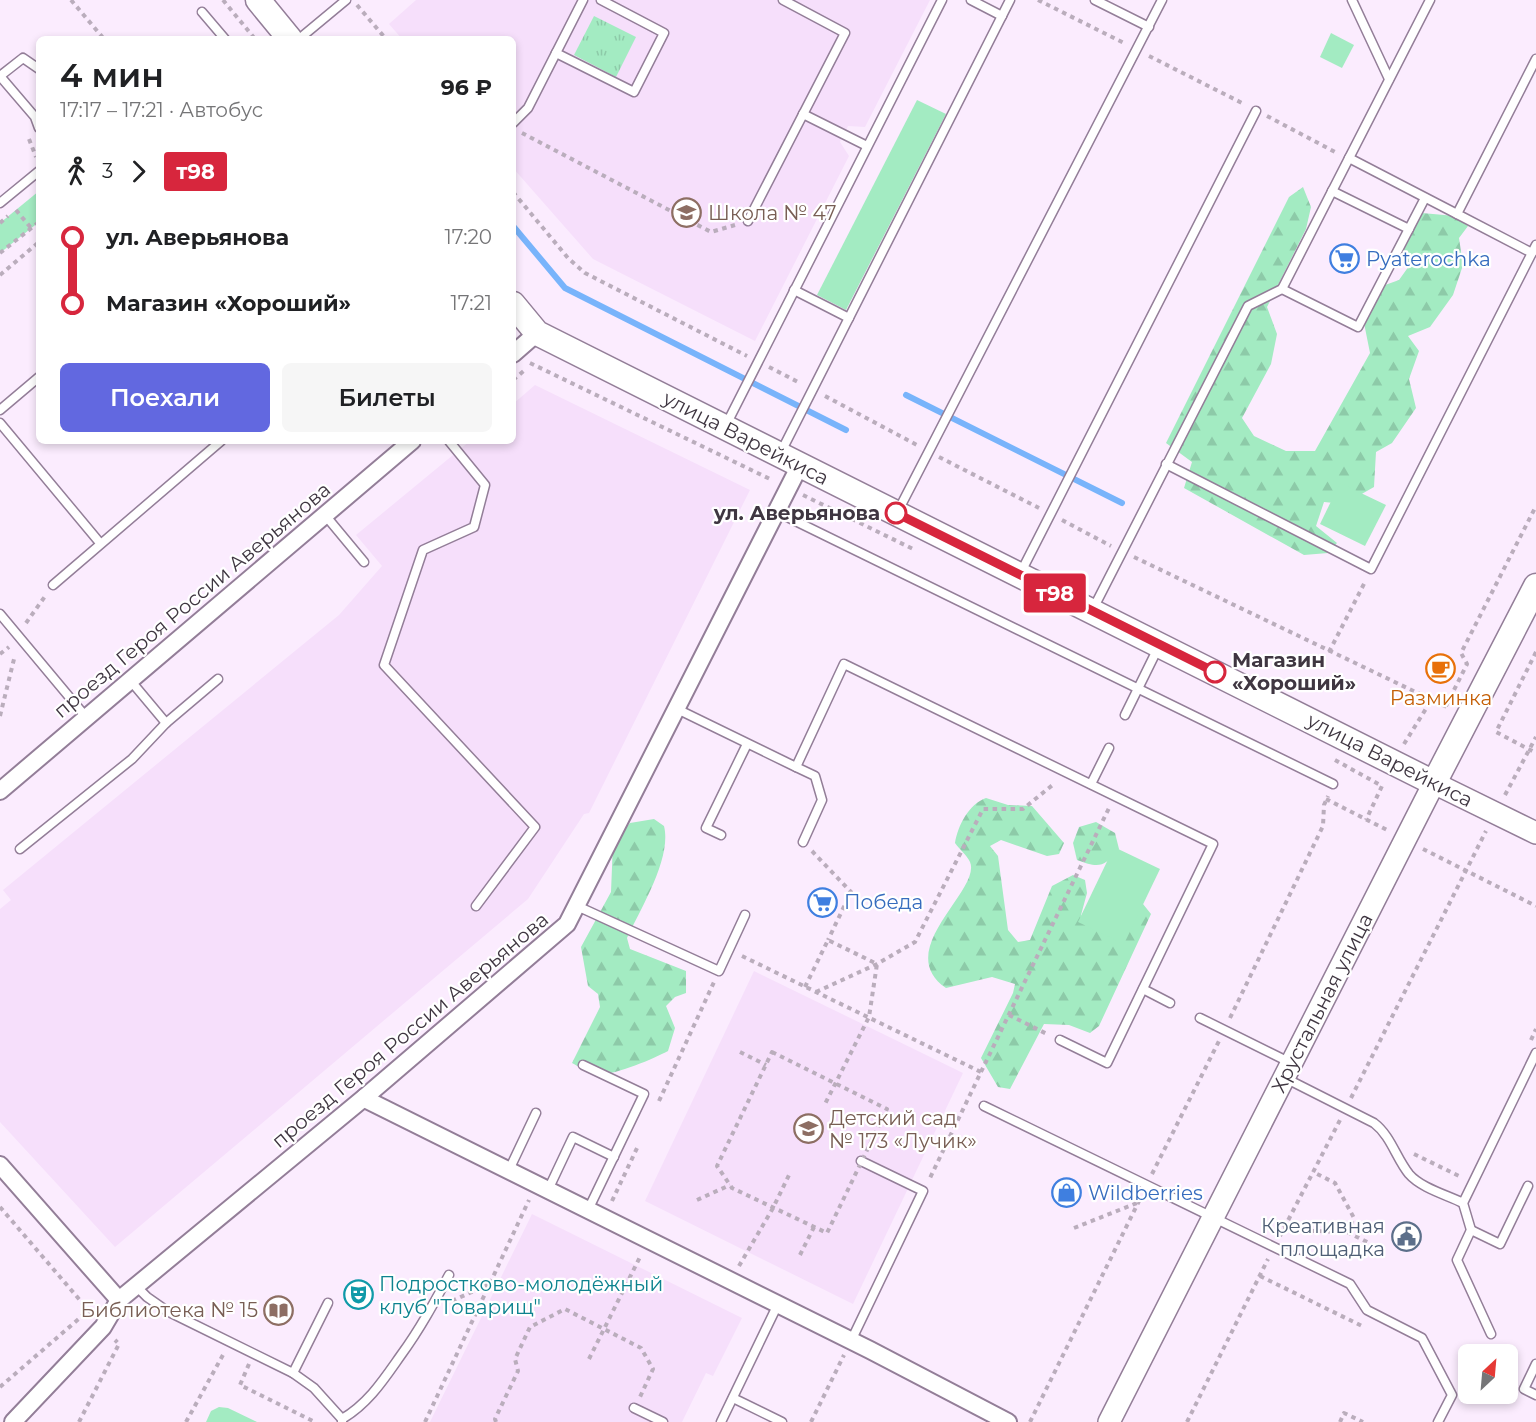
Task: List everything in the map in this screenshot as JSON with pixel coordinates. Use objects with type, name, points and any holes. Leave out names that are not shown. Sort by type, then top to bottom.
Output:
[{"type":"main road","points":[[258,0],[286,35]]},
{"type":"main road","name":"улица Варейкиса","points":[[516,308],[537,333],[1434,783]]},
{"type":"main road","name":"Хрустальная улица","points":[[1434,783],[1536,586]]},
{"type":"street","points":[[516,351],[537,333]]},
{"type":"street","name":"проезд Героя России Аверьянова","points":[[0,791],[408,444]]},
{"type":"street","name":"проезд Героя России Аверьянова","points":[[13,1422],[103,1327],[119,1300],[365,1097],[567,924],[789,488],[789,460]]},
{"type":"street","name":"улица Варейкиса","points":[[1434,783],[1536,833]]},
{"type":"street","name":"Хрустальная улица","points":[[1109,1422],[1434,783]]},
{"type":"street","points":[[365,1097],[1008,1422]]},
{"type":"street","points":[[0,1165],[119,1300]]},
{"type":"lane","points":[[286,35],[346,0]]},
{"type":"lane","points":[[516,120],[528,108],[583,0]]},
{"type":"lane","points":[[556,53],[634,92],[664,33],[601,0]]},
{"type":"lane","points":[[748,221],[845,33],[783,0]]},
{"type":"lane","points":[[724,427],[942,0]]},
{"type":"lane","points":[[971,0],[1002,16]]},
{"type":"lane","points":[[789,460],[813,389],[1010,0]]},
{"type":"lane","points":[[1095,0],[1149,27]]},
{"type":"lane","points":[[897,514],[1162,0]]},
{"type":"lane","points":[[1352,0],[1389,79]]},
{"type":"lane","points":[[1092,611],[1248,306],[1282,289],[1430,0]]},
{"type":"lane","points":[[202,12],[222,36]]},
{"type":"lane","points":[[36,67],[23,58],[0,76],[36,120]]},
{"type":"lane","points":[[1456,214],[1536,59]]},
{"type":"lane","points":[[1019,575],[1256,111]]},
{"type":"lane","points":[[803,114],[867,146]]},
{"type":"lane","points":[[1166,464],[1371,569],[1534,249],[1456,214],[1349,158]]},
{"type":"lane","points":[[0,203],[36,173]]},
{"type":"lane","points":[[1332,191],[1409,229]]},
{"type":"lane","points":[[1282,289],[1358,327],[1425,198]]},
{"type":"lane","points":[[794,290],[849,318]]},
{"type":"lane","points":[[0,410],[36,380]]},
{"type":"lane","points":[[0,423],[100,543]]},
{"type":"lane","points":[[53,585],[217,444]]},
{"type":"lane","points":[[451,444],[484,485],[474,528],[423,550],[384,664],[536,827],[476,906]]},
{"type":"lane","points":[[777,512],[1333,784]]},
{"type":"lane","points":[[325,515],[364,562]]},
{"type":"lane","points":[[0,614],[86,717]]},
{"type":"lane","points":[[1125,715],[1160,645]]},
{"type":"lane","points":[[796,767],[844,664],[1213,844],[1107,1063],[1060,1040]]},
{"type":"lane","points":[[20,849],[132,759],[166,723],[218,679]]},
{"type":"lane","points":[[130,680],[166,723]]},
{"type":"lane","points":[[677,709],[815,776],[822,800],[803,842]]},
{"type":"lane","points":[[721,835],[706,828],[747,744]]},
{"type":"lane","points":[[1091,784],[1109,748]]},
{"type":"lane","points":[[577,906],[719,971],[745,915]]},
{"type":"lane","points":[[1143,989],[1170,1003]]},
{"type":"lane","points":[[1200,1018],[1224,1030],[1345,1110],[1378,1126],[1416,1180],[1463,1203]]},
{"type":"lane","points":[[1491,1334],[1457,1260],[1471,1230],[1463,1203],[1536,1053]]},
{"type":"lane","points":[[583,1065],[644,1094],[588,1210]]},
{"type":"lane","points":[[984,1106],[1350,1284],[1367,1310],[1422,1338],[1452,1395],[1438,1422]]},
{"type":"lane","points":[[509,1170],[536,1113]]},
{"type":"lane","points":[[542,1187],[573,1137],[614,1157]]},
{"type":"lane","points":[[851,1341],[923,1191],[861,1161]]},
{"type":"lane","points":[[1471,1230],[1500,1244],[1528,1186]]},
{"type":"lane","points":[[136,1286],[167,1311],[293,1373],[314,1388],[342,1420],[358,1410],[385,1380],[416,1335],[448,1275]]},
{"type":"lane","points":[[293,1373],[328,1303]]},
{"type":"lane","points":[[721,1422],[778,1304]]},
{"type":"lane","points":[[1536,1364],[1524,1389],[1536,1395]]},
{"type":"lane","points":[[733,1398],[782,1422]]},
{"type":"lane","points":[[634,1408],[663,1422]]},
{"type":"path","points":[[71,0],[101,36]]},
{"type":"path","points":[[223,0],[253,36]]},
{"type":"path","points":[[353,0],[383,36]]},
{"type":"path","points":[[1038,0],[1349,158]]},
{"type":"path","points":[[516,131],[711,232],[748,221]]},
{"type":"path","points":[[27,165],[36,158],[28,137]]},
{"type":"path","points":[[516,196],[568,258],[585,273],[813,389],[1122,552],[1448,707],[1467,664],[1461,653],[1536,506]]},
{"type":"path","points":[[16,210],[31,228]]},
{"type":"path","points":[[0,253],[36,224]]},
{"type":"path","points":[[0,275],[36,245]]},
{"type":"path","points":[[516,354],[920,553]]},
{"type":"path","points":[[1329,652],[1371,569]]},
{"type":"path","points":[[1536,652],[1496,732],[1536,753]]},
{"type":"path","points":[[1402,747],[1432,699]]},
{"type":"path","points":[[1187,1422],[1465,870],[1536,737]]},
{"type":"path","points":[[1329,756],[1342,766],[1382,786],[1366,820]]},
{"type":"path","points":[[816,992],[877,964],[915,942],[983,809],[1023,809],[1067,772]]},
{"type":"path","points":[[1029,1422],[1323,826],[1324,805],[1333,784]]},
{"type":"path","points":[[923,1191],[1115,796]]},
{"type":"path","points":[[1326,799],[1536,906]]},
{"type":"path","points":[[803,842],[851,892],[805,987]]},
{"type":"path","points":[[828,940],[877,964]]},
{"type":"path","points":[[729,950],[981,1072]]},
{"type":"path","points":[[825,1104],[869,1017],[877,964]]},
{"type":"path","points":[[654,1110],[719,971]]},
{"type":"path","points":[[1009,1015],[1060,1040]]},
{"type":"path","points":[[1526,1049],[1536,1029]]},
{"type":"path","points":[[740,1052],[766,1065]]},
{"type":"path","points":[[772,1052],[887,1109],[827,1233],[732,1188],[717,1166],[766,1065],[772,1052]]},
{"type":"path","points":[[1351,1098],[1360,1103]]},
{"type":"path","points":[[610,1206],[640,1142]]},
{"type":"path","points":[[1409,1152],[1459,1177],[1464,1175]]},
{"type":"path","points":[[1313,1172],[1335,1183],[1354,1218],[1347,1232]]},
{"type":"path","points":[[738,1269],[790,1173]]},
{"type":"path","points":[[697,1200],[730,1185]]},
{"type":"path","points":[[425,1422],[490,1284],[542,1187]]},
{"type":"path","points":[[1074,1228],[1138,1203]]},
{"type":"path","points":[[0,1207],[119,1344],[79,1422]]},
{"type":"path","points":[[800,1255],[814,1227]]},
{"type":"path","points":[[1283,1230],[1347,1232],[1369,1243]]},
{"type":"path","points":[[589,1359],[648,1239]]},
{"type":"path","points":[[1260,1276],[1363,1327]]},
{"type":"path","points":[[429,1311],[490,1284]]},
{"type":"path","points":[[495,1422],[518,1371],[515,1359],[530,1327],[565,1309],[641,1348],[653,1369],[634,1408]]},
{"type":"path","points":[[0,1387],[89,1310]]},
{"type":"path","points":[[811,1422],[851,1341]]},
{"type":"path","points":[[186,1422],[225,1350]]},
{"type":"path","points":[[1518,1393],[1524,1389]]},
{"type":"path","points":[[1340,1422],[1344,1413],[1363,1422]]},
{"type":"shaded area","name":"Школа № 47","points":[[416,0],[930,0],[865,127],[848,126],[840,142],[849,156],[755,341],[593,259],[516,171],[516,36],[399,36],[389,24]]},
{"type":"shaded area","points":[[535,385],[750,490],[589,813],[584,814],[528,899],[115,1247],[0,1122],[0,909],[11,900],[3,890],[339,615],[382,566],[356,535],[466,444],[516,444],[516,401]]},
{"type":"shaded area","name":"Детский сад № 173 «Лучик»","points":[[754,971],[963,1073],[853,1304],[645,1201]]},
{"type":"shaded area","points":[[532,1214],[742,1318],[713,1376],[706,1373],[682,1422],[430,1422]]},
{"type":"green space","points":[[594,16],[636,37],[616,77],[574,55]]},
{"type":"green space","points":[[1331,33],[1354,45],[1342,68],[1320,57]]},
{"type":"green space","points":[[917,100],[946,114],[846,310],[817,295]]},
{"type":"green space","points":[[1303,187],[1311,207],[1306,229],[1267,307],[1277,334],[1271,364],[1242,418],[1254,436],[1286,451],[1315,451],[1370,353],[1362,313],[1374,289],[1399,280],[1409,266],[1393,253],[1422,213],[1455,216],[1468,226],[1459,238],[1463,265],[1453,295],[1430,327],[1408,336],[1419,351],[1409,379],[1416,408],[1392,443],[1376,452],[1374,487],[1344,504],[1324,502],[1316,526],[1337,543],[1328,553],[1304,555],[1184,488],[1192,462],[1166,443],[1289,197]]},
{"type":"green space","points":[[36,193],[36,224],[0,253],[0,223]]},
{"type":"green space","points":[[1340,483],[1386,505],[1365,546],[1320,524]]},
{"type":"green space","points":[[986,798],[1008,805],[1032,806],[1064,843],[1059,854],[1047,856],[1001,840],[990,846],[998,856],[1008,930],[1018,942],[1030,940],[1052,886],[1073,875],[1085,880],[1087,893],[1081,915],[1087,926],[1110,922],[1143,904],[1151,914],[1099,1026],[1090,1033],[1069,1025],[1044,1024],[1010,1089],[998,1087],[981,1058],[1013,993],[1015,984],[992,977],[946,988],[932,973],[928,956],[942,921],[964,888],[970,874],[970,862],[955,843],[959,829],[965,816],[974,805]]},
{"type":"green space","points":[[654,819],[664,826],[664,853],[654,883],[627,938],[630,949],[686,971],[686,993],[675,997],[666,1006],[675,1028],[668,1051],[620,1071],[593,1074],[572,1063],[600,1007],[598,994],[588,986],[581,947],[611,892],[613,842],[630,823]]},
{"type":"green space","points":[[1096,822],[1115,833],[1119,849],[1109,860],[1100,865],[1077,860],[1073,843],[1079,827]]},
{"type":"green space","points":[[1114,847],[1160,869],[1124,944],[1078,922]]},
{"type":"green space","points":[[219,1407],[228,1408],[257,1422],[206,1422],[211,1411]]},
{"type":"waterway","points":[[516,230],[565,288],[846,430]]},
{"type":"waterway","points":[[906,395],[1122,503]]},
{"type":"bus line","name":"т98","points":[[896,513],[1215,672]]},
{"type":"place","name":"Школа № 47","points":[[687,213]]},
{"type":"place","name":"Pyaterochka","points":[[1345,259]]},
{"type":"place","name":"ул. Аверьянова","points":[[896,513]]},
{"type":"place","name":"Разминка","points":[[1441,668]]},
{"type":"place","name":"Магазин «Хороший»","points":[[1215,672]]},
{"type":"place","name":"Победа","points":[[823,902]]},
{"type":"place","name":"Детский сад № 173 «Лучик»","points":[[808,1129]]},
{"type":"place","name":"Wildberries","points":[[1067,1193]]},
{"type":"place","name":"Креативная площадка","points":[[1406,1237]]},
{"type":"place","name":"Подростково-молодёжный клуб \"Товарищ\"","points":[[358,1295]]},
{"type":"place","name":"Библиотека № 15","points":[[279,1310]]}]
